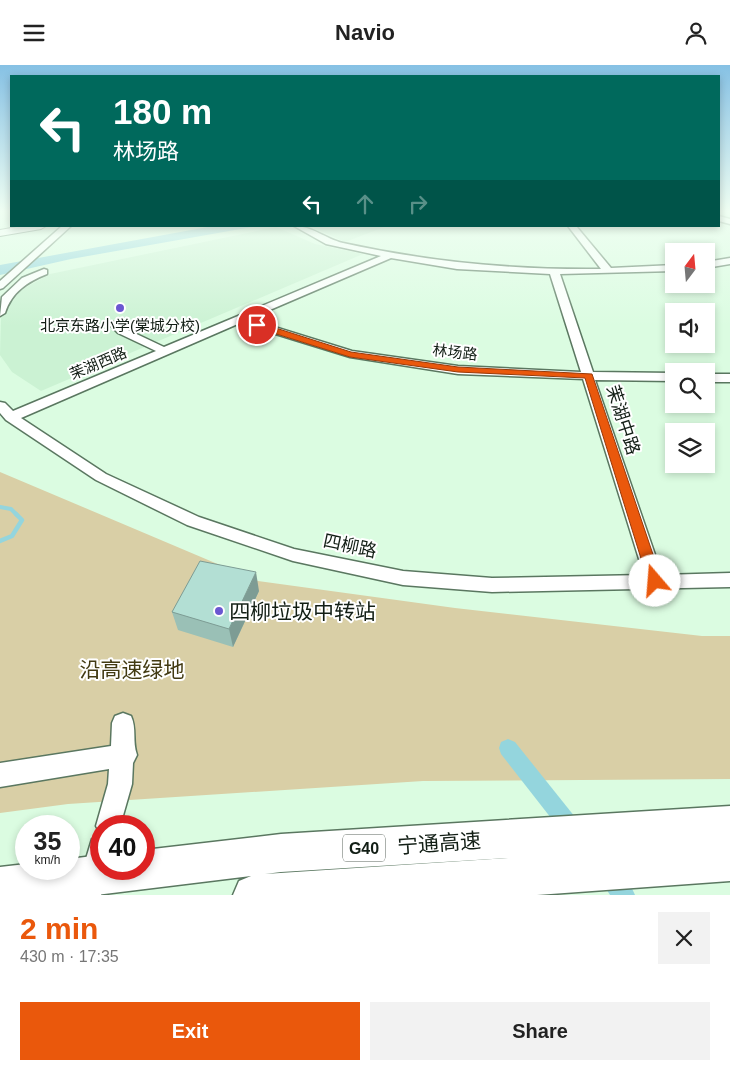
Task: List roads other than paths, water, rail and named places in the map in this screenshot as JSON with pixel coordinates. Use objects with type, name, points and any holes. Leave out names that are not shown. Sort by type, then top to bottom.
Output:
[{"type":"highway","name":"宁通高速","points":[[155,866],[281,853],[730,825]]},
{"type":"highway","name":"宁通高速","points":[[253,895],[730,862]]},
{"type":"highway","name":"宁通高速","points":[[0,887],[90,874]]},
{"type":"street","points":[[0,286],[42,249]]},
{"type":"street","points":[[363,249],[460,267],[554,271],[665,268]]},
{"type":"street","points":[[590,249],[608,271]]},
{"type":"street","name":"茉湖西路","points":[[6,412],[238,319],[390,255]]},
{"type":"street","points":[[715,264],[729,262]]},
{"type":"street","name":"茉湖中路","points":[[554,271],[655,581]]},
{"type":"street","points":[[0,313],[5,299],[24,280],[44,272]]},
{"type":"street","name":"林场路","points":[[238,319],[350,354],[458,370],[589,376],[665,377]]},
{"type":"street","points":[[114,324],[122,331],[159,348]]},
{"type":"street","points":[[715,378],[730,378]]},
{"type":"street","name":"四柳路","points":[[6,412],[101,477],[193,521],[293,555],[403,578],[492,585],[730,580]]},
{"type":"street","points":[[111,815],[120,784],[123,723]]},
{"type":"street","points":[[0,775],[126,755]]},
{"type":"water","points":[[89,249],[129,249],[0,275],[0,265]]},
{"type":"waterway","points":[[0,507],[11,509],[22,520],[12,536],[0,541]]},
{"type":"waterway","points":[[508,748],[572,829]]},
{"type":"waterway","points":[[609,876],[624,895]]},
{"type":"place","name":"北京东路小学(棠城分校)","points":[[120,308]]},
{"type":"place","name":"四柳垃圾中转站","points":[[219,611]]},
{"type":"park label","name":"沿高速绿地","points":[[132,669]]}]
